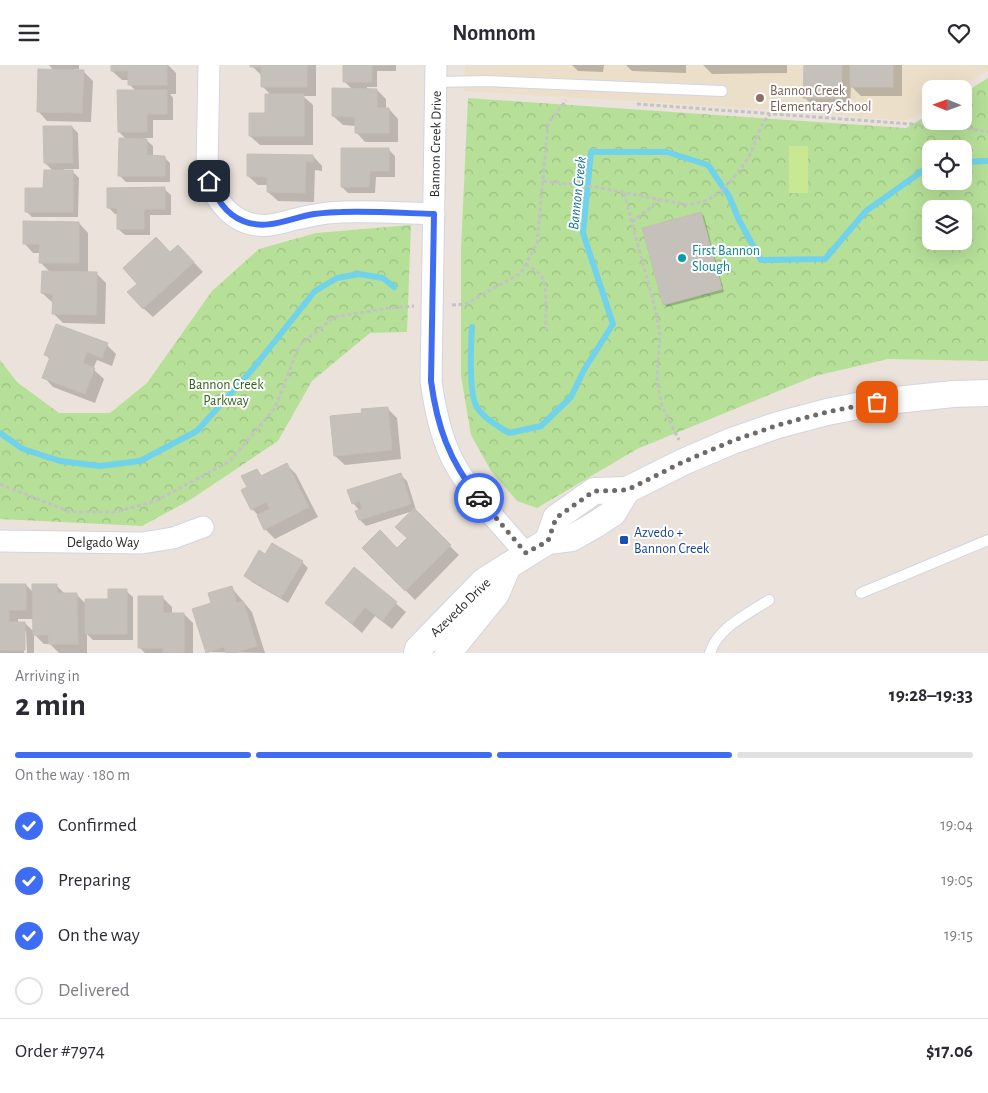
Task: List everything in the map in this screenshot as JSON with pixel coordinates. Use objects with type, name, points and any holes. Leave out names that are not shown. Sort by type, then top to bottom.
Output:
[{"type":"street","points":[[209,65],[207,168],[209,181],[221,205],[231,215],[256,225],[270,225],[314,215],[341,212],[434,214]]},
{"type":"street","name":"Bannon Creek Drive","points":[[436,73],[431,381],[435,407],[442,434],[453,459],[517,560]]},
{"type":"street","name":"Azevedo Drive","points":[[417,653],[418,649],[445,619],[484,581],[548,541],[556,518],[594,491],[627,490],[687,460],[732,441],[778,425],[827,412],[877,402],[953,394],[988,393]]},
{"type":"street","name":"Delgado Way","points":[[0,541],[142,543],[173,539],[203,527]]},
{"type":"street","name":"Azevedo Drive","points":[[448,653],[496,594],[517,560]]},
{"type":"lane","points":[[436,73],[486,81],[722,91]]},
{"type":"lane","points":[[861,593],[988,540]]},
{"type":"lane","points":[[710,653],[718,637],[726,629],[769,600]]},
{"type":"path","points":[[0,484],[70,512],[116,512],[156,501],[230,461],[275,408],[299,346],[334,317],[389,308],[466,305],[521,273],[537,243],[548,124],[565,100],[575,100]]},
{"type":"path","points":[[631,104],[966,128],[988,132]]},
{"type":"path","points":[[543,181],[596,187],[688,205],[711,198],[731,180],[744,164],[751,151],[763,120],[770,115]]},
{"type":"path","points":[[624,193],[656,312],[660,335],[658,392],[662,406],[687,460]]},
{"type":"path","points":[[632,222],[659,200]]},
{"type":"path","points":[[526,264],[537,271],[542,277],[546,330]]},
{"type":"shaded area","name":"Bannon Creek Elementary School","points":[[465,65],[988,65],[988,70],[972,80],[922,80],[922,111],[906,121],[765,109],[464,91]]},
{"type":"green space","points":[[988,78],[988,361],[888,359],[815,376],[637,449],[537,508],[517,501],[491,471],[471,435],[461,376],[461,248],[468,98],[906,128],[922,118],[922,130],[972,130],[972,88]]},
{"type":"green space","points":[[789,146],[808,146],[808,193],[789,193]]},
{"type":"green space","name":"Bannon Creek Parkway","points":[[411,225],[407,332],[370,333],[312,381],[278,441],[190,500],[142,526],[0,519],[0,360],[17,382],[59,413],[110,413],[147,383],[212,291],[259,249],[316,233]]},
{"type":"building","points":[[111,65],[167,65],[167,85],[128,85],[128,71],[111,71]]},
{"type":"building","points":[[250,65],[307,65],[307,87],[261,87],[261,67],[250,67]]},
{"type":"building","points":[[343,65],[372,65],[372,82],[343,82]]},
{"type":"building","points":[[804,65],[842,65],[841,98],[803,98]]},
{"type":"building","points":[[850,65],[893,65],[893,87],[850,87]]},
{"type":"building","points":[[38,69],[84,70],[82,113],[37,112]]},
{"type":"building","points":[[332,88],[377,89],[377,108],[389,108],[389,133],[355,133],[355,117],[332,116]]},
{"type":"building","points":[[117,90],[167,90],[167,114],[147,114],[147,132],[118,132]]},
{"type":"building","points":[[265,94],[304,94],[304,136],[249,136],[249,113],[265,113]]},
{"type":"building","points":[[43,126],[72,126],[73,163],[44,163]]},
{"type":"building","points":[[119,138],[147,139],[147,155],[165,156],[165,176],[118,176]]},
{"type":"building","points":[[341,148],[389,148],[389,171],[370,171],[369,187],[341,187]]},
{"type":"building","points":[[247,154],[313,155],[313,162],[306,161],[305,193],[267,192],[267,177],[247,176]]},
{"type":"building","points":[[44,170],[73,170],[73,212],[25,212],[25,188],[43,188]]},
{"type":"building","points":[[165,187],[165,209],[144,209],[144,229],[117,229],[117,208],[107,208],[107,188]]},
{"type":"building","name":"First Bannon Slough","points":[[701,212],[722,289],[663,305],[642,228]]},
{"type":"building","points":[[23,221],[79,222],[79,263],[39,263],[40,244],[23,244]]},
{"type":"building","points":[[156,237],[170,252],[178,245],[194,262],[143,309],[127,292],[137,284],[123,268]]},
{"type":"building","points":[[42,271],[97,272],[96,315],[52,314],[53,294],[41,293]]},
{"type":"building","points":[[56,324],[108,343],[102,358],[87,352],[83,363],[95,368],[85,394],[42,378],[50,357],[44,355]]},
{"type":"building","points":[[388,407],[392,450],[334,456],[330,416],[362,413],[361,409]]},
{"type":"building","points":[[287,463],[309,507],[264,530],[257,515],[270,509],[266,502],[251,510],[241,490],[247,487],[241,476],[257,469],[261,476]]},
{"type":"building","points":[[401,473],[411,504],[359,520],[355,511],[362,509],[360,501],[352,504],[347,490]]},
{"type":"building","points":[[414,508],[451,545],[405,591],[362,548],[380,530],[397,548],[407,538],[395,527]]},
{"type":"building","points":[[272,543],[303,561],[281,598],[244,576],[259,550],[265,554]]},
{"type":"building","points":[[354,567],[397,602],[382,621],[365,607],[352,624],[325,603]]},
{"type":"building","points":[[0,584],[26,584],[26,610],[9,610],[9,622],[25,622],[25,650],[0,650]]},
{"type":"building","points":[[32,584],[57,584],[57,593],[77,593],[78,644],[49,644],[48,635],[33,635]]},
{"type":"building","points":[[232,586],[237,603],[243,601],[257,646],[235,653],[226,653],[224,647],[206,653],[192,609],[211,603],[208,593]]},
{"type":"building","points":[[108,589],[127,589],[127,634],[85,634],[85,599],[108,599]]},
{"type":"building","points":[[138,596],[163,596],[163,613],[184,613],[184,653],[163,653],[163,648],[138,648]]},
{"type":"waterway","name":"Bannon Creek","points":[[472,327],[471,382],[473,393],[478,409],[492,423],[509,433],[541,426],[571,397],[584,370],[613,324],[583,233],[591,152],[667,152],[708,165],[729,196],[739,220],[761,260],[825,259],[866,211],[922,171]]},
{"type":"waterway","name":"Bannon Creek","points":[[972,162],[988,161]]},
{"type":"waterway","name":"Bannon Creek","points":[[0,433],[23,449],[60,461],[100,466],[140,461],[197,431],[251,371],[315,291],[337,278],[359,274],[383,278],[394,287]]},
{"type":"way so far","points":[[479,498],[526,553],[548,541],[556,518],[594,491],[627,490],[683,462],[732,441],[778,425],[827,412],[877,402]]},
{"type":"place","name":"Bannon Creek Elementary School","points":[[760,98]]},
{"type":"place","name":"First Bannon Slough","points":[[682,258]]},
{"type":"place","name":"Azvedo + Bannon Creek","points":[[624,540]]},
{"type":"route","points":[[209,181],[221,205],[231,215],[256,225],[270,225],[314,215],[341,212],[434,214],[431,381],[435,407],[442,434],[453,459],[467,483],[479,498]]}]
